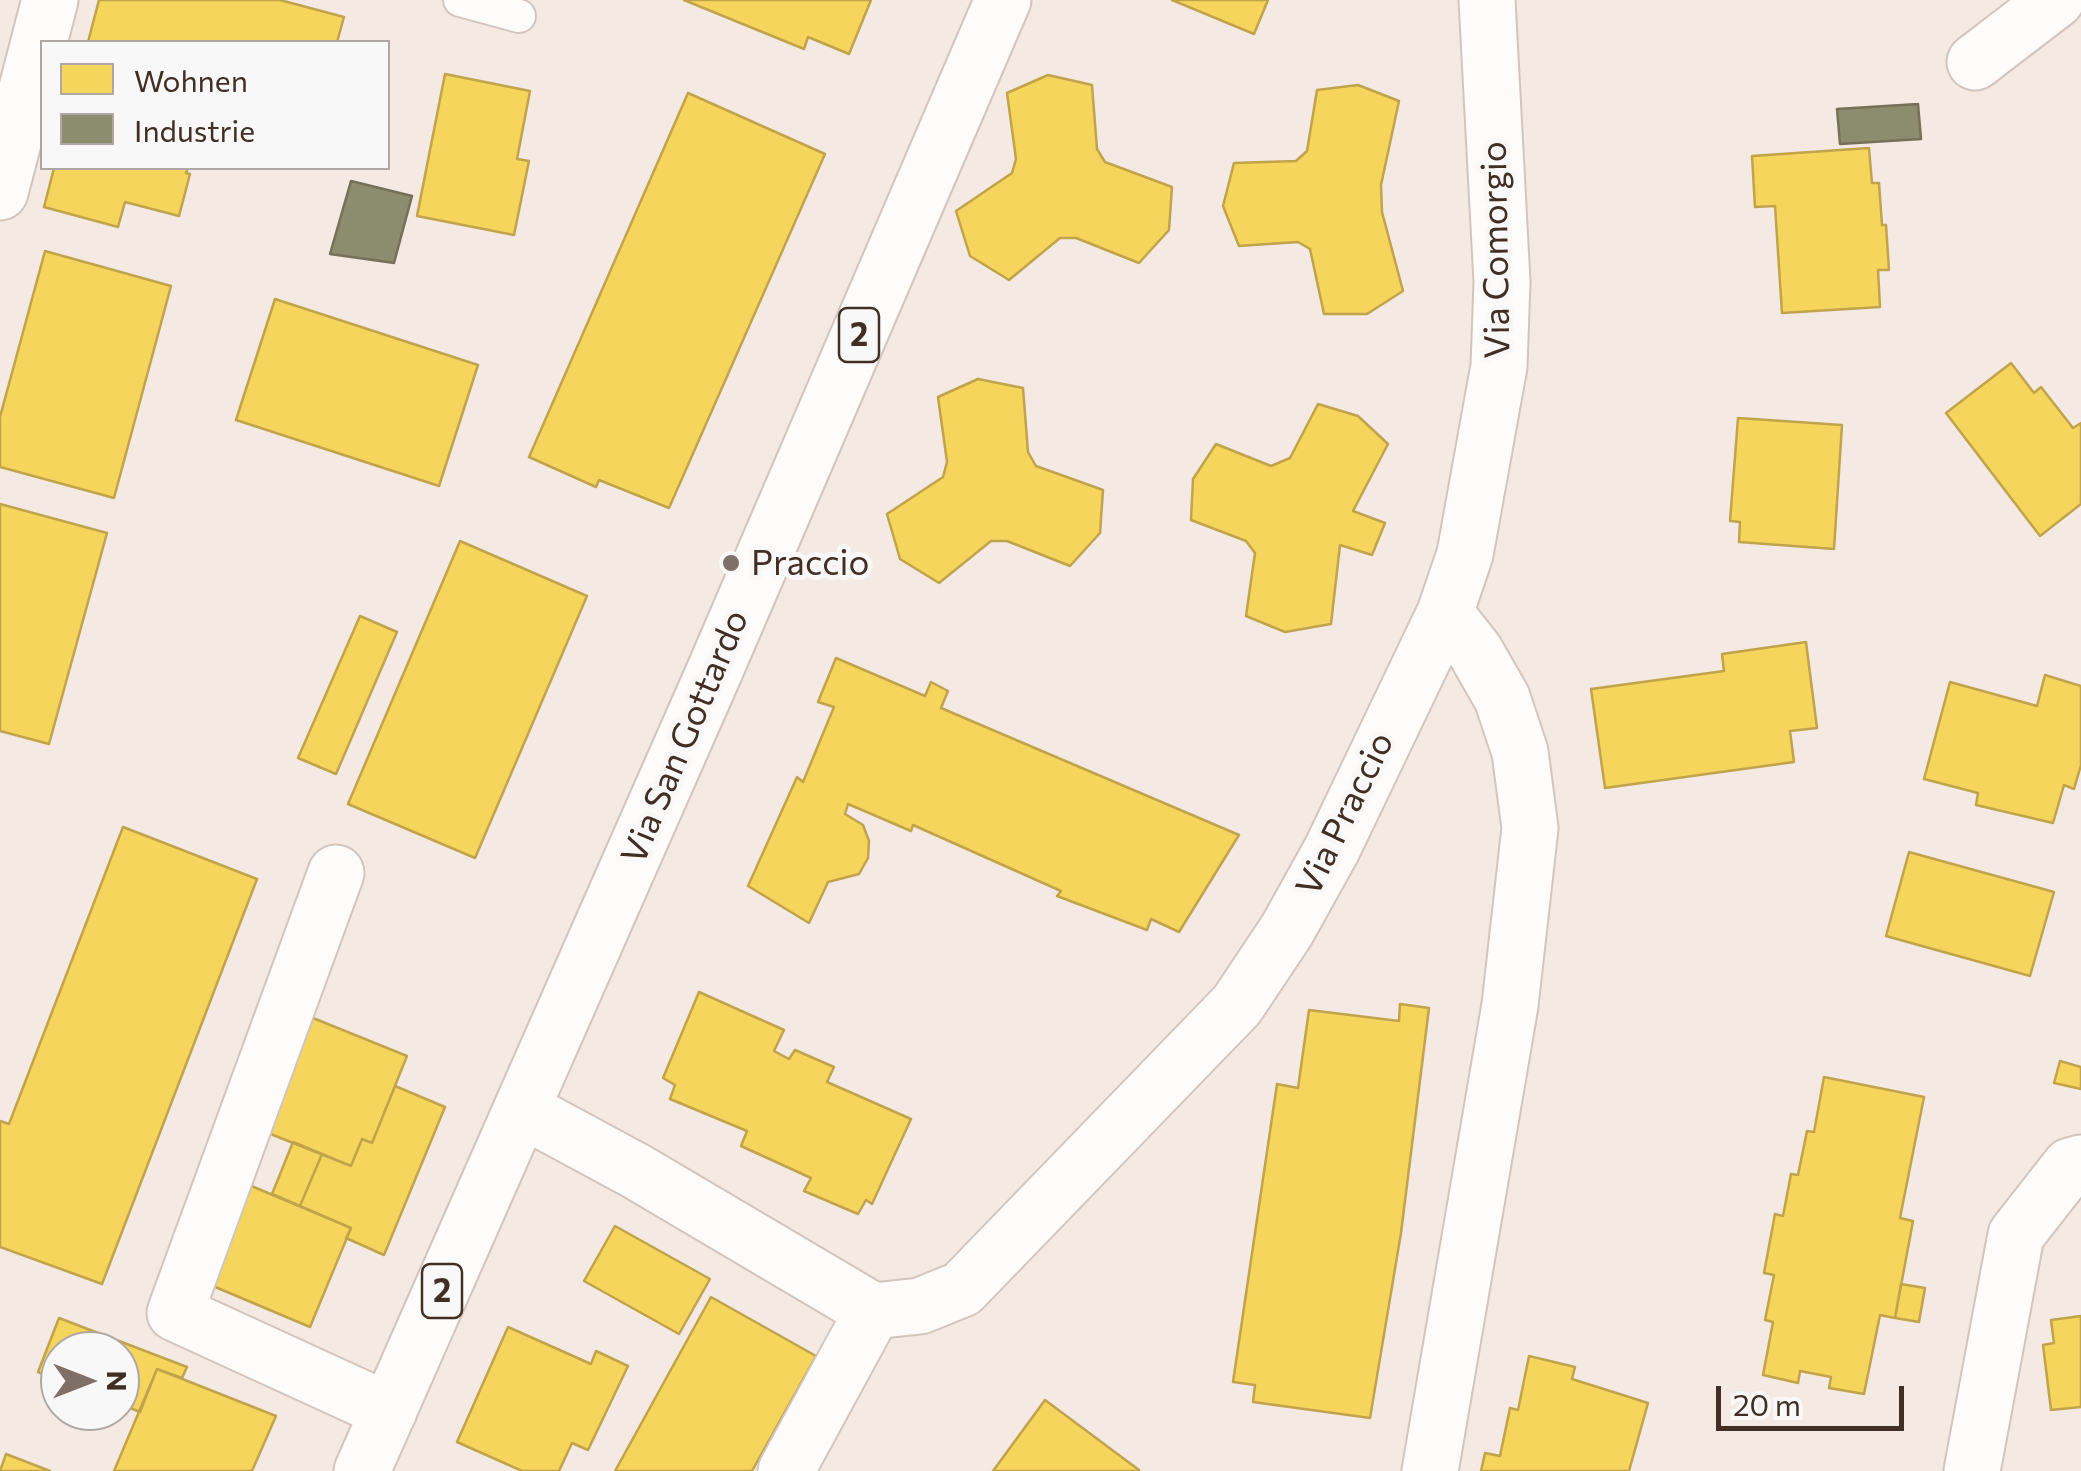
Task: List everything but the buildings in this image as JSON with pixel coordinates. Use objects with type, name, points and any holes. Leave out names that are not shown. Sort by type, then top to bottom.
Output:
[{"type":"street","name":"Via San Gottardo","points":[[362,1471],[523,1110],[1003,0]]},
{"type":"street","name":"Via Comorgio","points":[[1445,614],[1478,492],[1499,366],[1502,282],[1487,0]]},
{"type":"street","points":[[1975,62],[2056,0]]},
{"type":"street","points":[[0,192],[29,29]]},
{"type":"street","points":[[1430,1471],[1510,1005],[1530,828],[1520,752],[1502,698],[1475,651],[1445,614]]},
{"type":"street","name":"Via Praccio","points":[[873,1310],[920,1306],[962,1289],[1237,1005],[1287,930],[1332,850],[1368,767],[1445,614]]},
{"type":"street","points":[[336,873],[175,1313],[389,1411]]},
{"type":"street","points":[[523,1110],[636,1171],[873,1310],[786,1471]]},
{"type":"street","points":[[1972,1471],[2016,1235],[2070,1166],[2081,1163]]},
{"type":"lane","points":[[460,0],[518,16]]},
{"type":"place","name":"Praccio","points":[[731,563]]}]
